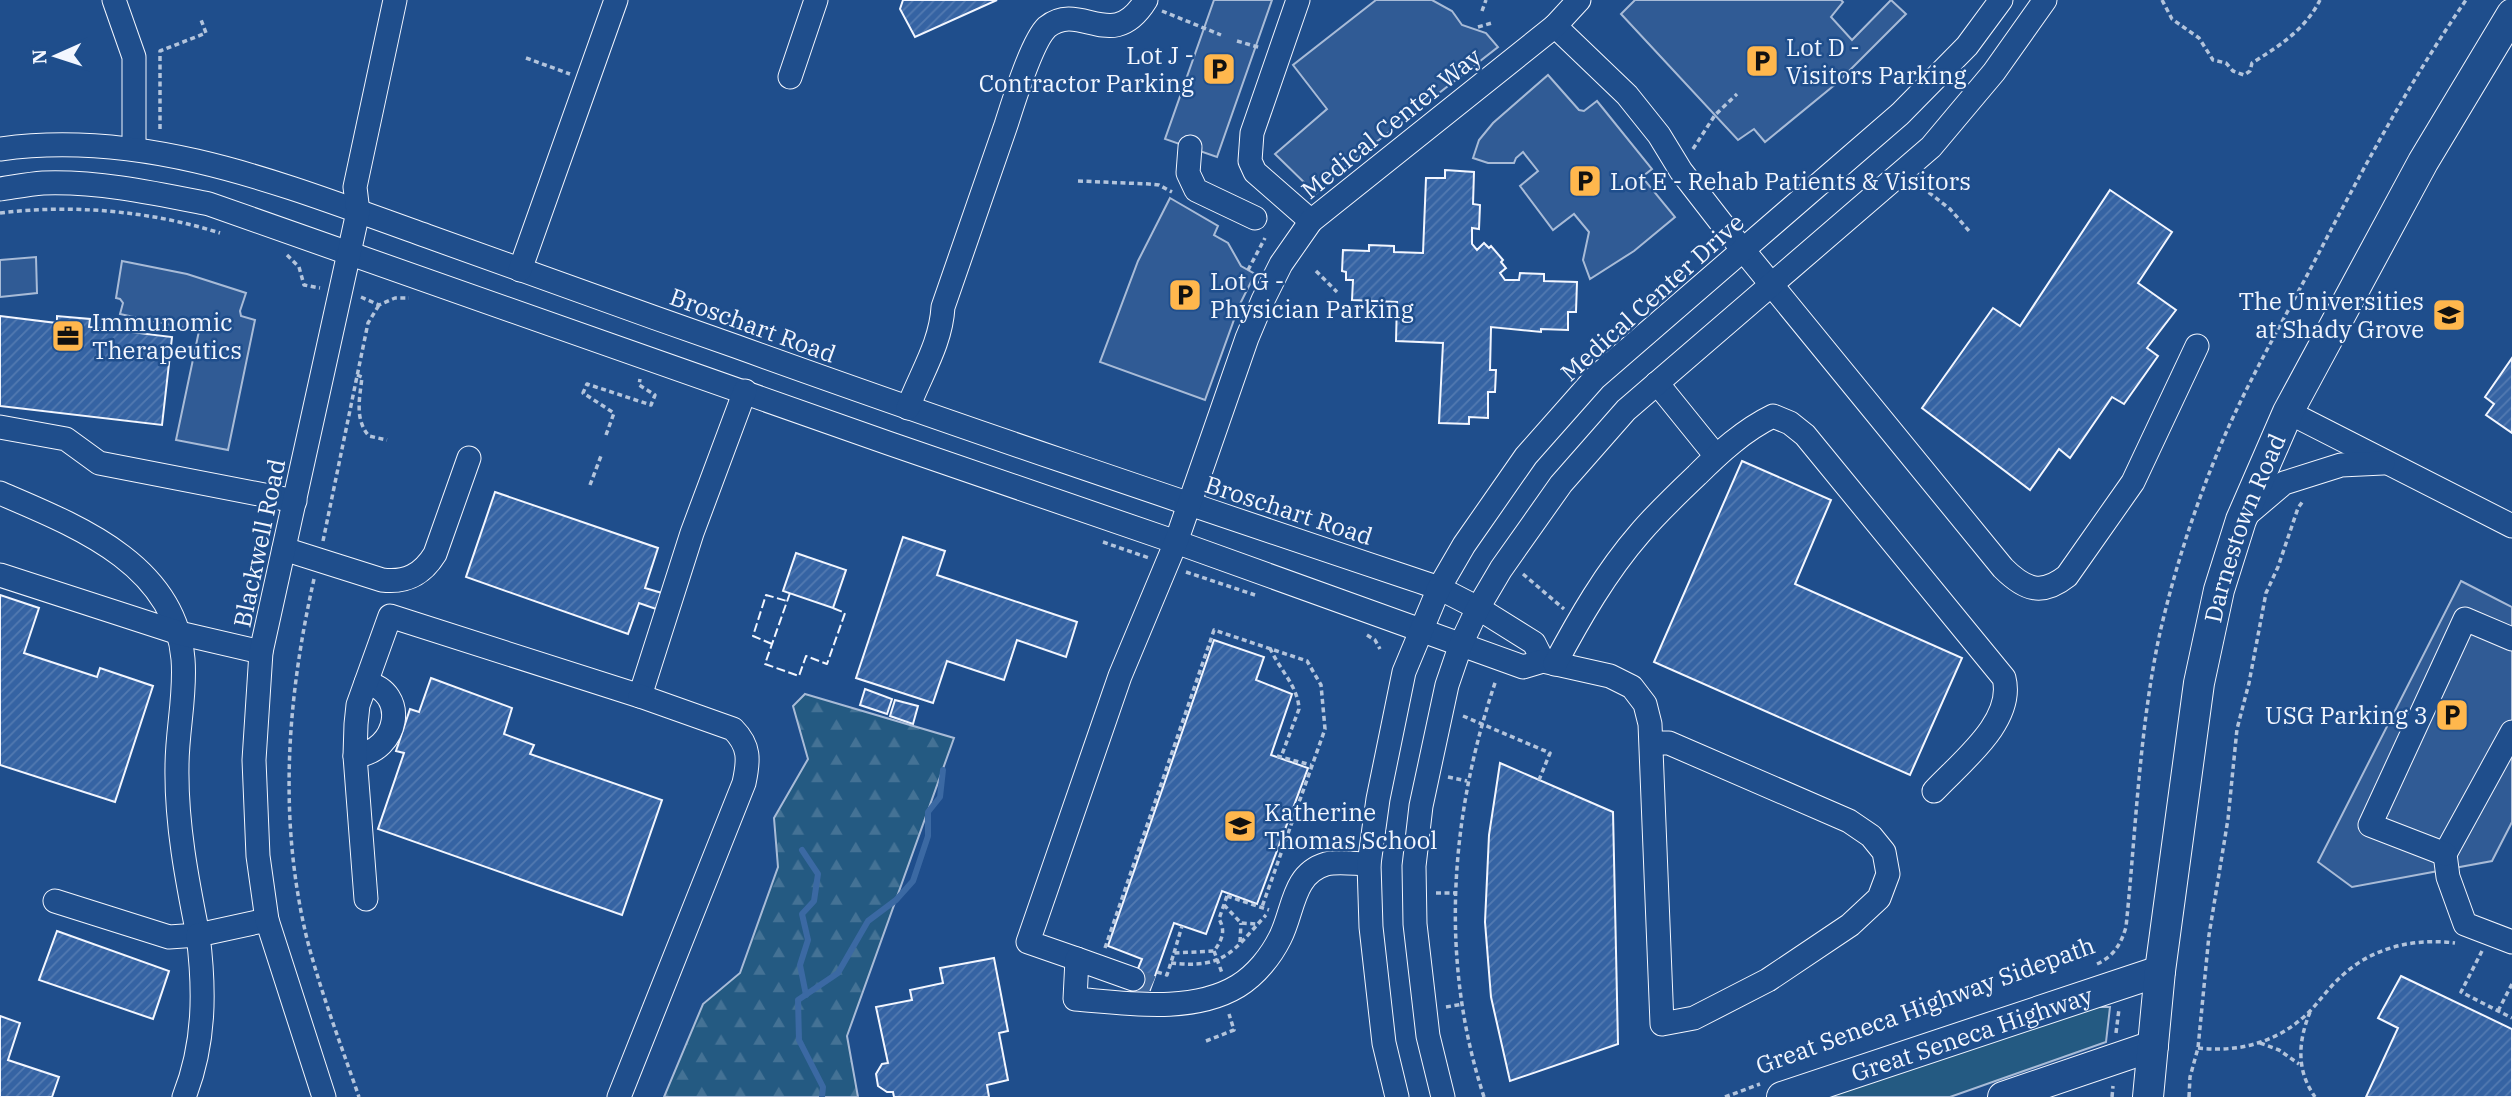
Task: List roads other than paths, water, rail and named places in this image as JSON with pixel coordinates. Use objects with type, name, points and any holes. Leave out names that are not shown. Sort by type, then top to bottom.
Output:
[{"type":"main road","name":"Darnestown Road","points":[[2148,1097],[2160,971],[2199,683],[2219,590],[2241,520],[2288,412],[2423,162],[2512,14]]},
{"type":"main road","name":"Great Seneca Highway","points":[[1773,1090],[2160,971]]},
{"type":"main road","points":[[2003,1097],[2153,1046]]},
{"type":"street","points":[[114,0],[134,57],[134,149]]},
{"type":"street","name":"Blackwell Road","points":[[324,1097],[267,920],[258,856],[254,760],[261,652],[358,212],[355,187],[395,0]]},
{"type":"street","points":[[520,270],[616,0]]},
{"type":"street","points":[[790,77],[816,0]]},
{"type":"street","points":[[1298,0],[1252,132],[1250,161],[1255,172],[1311,220]]},
{"type":"street","name":"Medical Center Way","points":[[1077,959],[1028,942],[1120,676],[1190,504],[1247,338],[1281,264],[1311,220],[1555,26],[1579,0]]},
{"type":"street","name":"Medical Center Drive","points":[[1397,1097],[1384,1043],[1371,927],[1369,864],[1378,799],[1404,672],[1439,588],[1464,545],[1526,456],[1595,378],[1900,114],[1967,46],[2001,0]]},
{"type":"street","points":[[1443,1097],[1427,1035],[1415,924],[1413,866],[1421,806],[1447,685],[1461,644],[1478,608],[1501,569],[1560,484],[1626,410],[1771,282],[1931,147],[1994,72],[2045,0]]},
{"type":"street","points":[[908,408],[942,326],[943,307],[1026,65],[1046,27],[1061,18],[1074,16],[1106,26],[1121,23],[1133,17],[1145,1]]},
{"type":"street","points":[[1555,26],[1627,95],[1743,250],[2003,568],[2026,586],[2037,589],[2057,583],[2067,576],[2133,482],[2197,346]]},
{"type":"street","name":"Broschart Road","points":[[0,149],[39,144],[94,144],[219,165],[908,408],[1439,588],[1478,608],[1534,643],[1549,663]]},
{"type":"street","points":[[1190,147],[1188,173],[1195,190],[1260,228]]},
{"type":"street","points":[[0,189],[41,183],[92,184],[128,188],[209,204],[888,443],[1176,541],[1523,667],[1549,663],[1610,676],[1632,687],[1645,704],[1651,743],[1662,1024],[1694,1018],[1768,980],[1850,925],[1880,898],[1888,874],[1884,852],[1871,836],[1849,821],[1669,743],[1651,743]]},
{"type":"street","points":[[1657,383],[1716,456]]},
{"type":"street","points":[[639,696],[692,533],[745,391]]},
{"type":"street","points":[[2288,412],[2512,526]]},
{"type":"street","points":[[1549,663],[1638,534],[1716,456],[1758,423],[1773,416],[1790,423],[1805,435],[2004,678],[2008,692],[1991,730],[1934,791]]},
{"type":"street","points":[[0,427],[66,439],[99,463],[295,500]]},
{"type":"street","points":[[284,549],[393,582],[416,576],[426,568],[435,554],[468,458]]},
{"type":"street","points":[[2241,520],[2284,483],[2341,465],[2386,463]]},
{"type":"street","points":[[0,493],[58,519],[120,554],[152,582],[166,602],[179,633],[183,661],[183,710],[177,762],[177,798],[202,964],[203,1014],[198,1053],[184,1097]]},
{"type":"street","points":[[0,575],[179,633],[261,652]]},
{"type":"street","points":[[366,899],[355,756],[358,705],[390,616],[393,582]]},
{"type":"street","points":[[390,616],[722,724],[743,739],[748,751],[744,783],[619,1097]]},
{"type":"street","points":[[2445,854],[2370,825],[2465,619],[2512,639]]},
{"type":"street","points":[[355,756],[366,755],[385,743],[394,716],[391,702],[384,691],[376,685],[366,683]]},
{"type":"street","points":[[2506,944],[2465,924],[2448,877],[2445,854],[2512,732]]},
{"type":"street","points":[[1194,1003],[1147,980],[1077,959],[1075,999],[1140,1004],[1194,1003],[1238,985],[1265,963],[1281,937],[1300,883],[1314,870],[1328,863],[1369,864]]},
{"type":"street","points":[[55,901],[169,937],[198,936],[267,920]]},
{"type":"waterway","points":[[822,1097],[823,1087],[799,1040],[798,1000],[838,973],[868,921],[896,900],[913,881],[928,836],[928,812],[940,797],[943,770]]},
{"type":"waterway","points":[[802,850],[818,874],[814,901],[802,914],[808,940],[800,965],[806,995]]},
{"type":"tunnel","points":[[1133,979],[1151,987]]},
{"type":"place","name":"Lot D - Visitors Parking","points":[[1762,61]]},
{"type":"place","name":"Lot J - Contractor Parking","points":[[1219,69]]},
{"type":"place","name":"Lot E - Rehab Patients & Visitors","points":[[1585,181]]},
{"type":"place","name":"Lot G - Physician Parking","points":[[1185,295]]},
{"type":"place","name":"The Universities at Shady Grove","points":[[2449,315]]},
{"type":"place","name":"Immunomic Therapeutics","points":[[68,336]]},
{"type":"place","name":"USG Parking 3","points":[[2452,715]]},
{"type":"place","name":"Katherine Thomas School","points":[[1240,826]]}]
